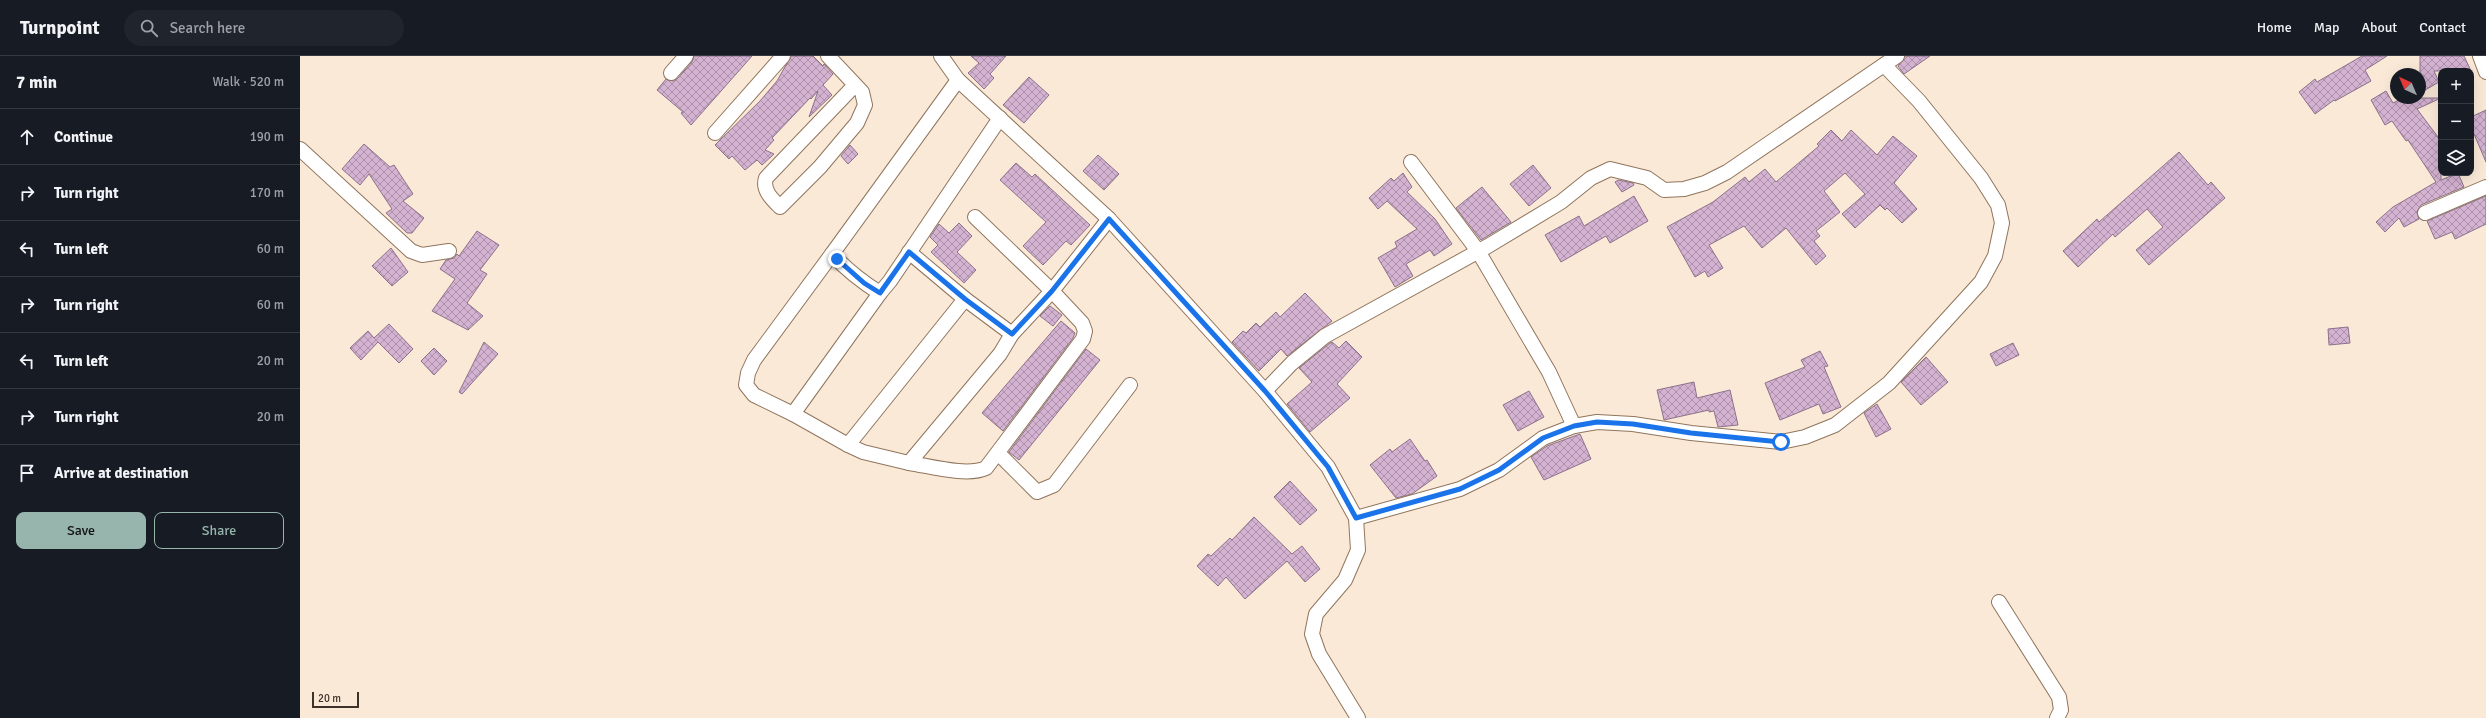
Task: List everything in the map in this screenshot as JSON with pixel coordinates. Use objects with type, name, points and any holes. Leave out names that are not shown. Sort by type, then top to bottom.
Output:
[{"type":"street","points":[[671,73],[686,56]]},
{"type":"street","points":[[715,133],[783,56]]},
{"type":"street","points":[[828,56],[862,92],[866,101],[857,124],[820,167],[780,207],[769,196],[766,187],[766,178],[855,85]]},
{"type":"street","points":[[941,56],[958,80],[1109,219],[1265,391],[1328,467],[1356,518],[1358,550],[1348,576],[1316,614],[1312,634],[1319,654],[1358,718]]},
{"type":"street","points":[[1265,391],[1292,363],[1325,336],[1478,251],[1561,202],[1591,178],[1610,169],[1647,178],[1664,190],[1684,189],[1705,184],[1727,172],[1886,61],[1897,56]]},
{"type":"street","points":[[2480,56],[2486,72]]},
{"type":"street","points":[[1356,518],[1460,489],[1499,470],[1543,438],[1574,426],[1597,422],[1633,424],[1691,433],[1781,442],[1805,437],[1835,425],[1889,383],[1981,282],[1995,256],[2002,223],[1998,205],[1981,178],[1886,61]]},
{"type":"street","points":[[958,80],[754,360],[748,373],[746,385],[754,395],[793,414],[863,452],[909,463],[978,472],[986,468],[1083,339],[1085,331],[1082,323],[1052,291],[975,217]]},
{"type":"street","points":[[793,414],[909,252],[1000,118]]},
{"type":"street","points":[[300,149],[411,251],[422,255],[450,251]]},
{"type":"street","points":[[1411,162],[1478,251],[1549,372],[1574,426]]},
{"type":"street","points":[[2426,213],[2486,187]]},
{"type":"street","points":[[909,463],[1000,354],[1012,334],[1052,291],[1109,219]]},
{"type":"street","points":[[909,252],[965,299],[1012,334]]},
{"type":"street","points":[[832,254],[864,283],[880,293]]},
{"type":"street","points":[[848,445],[965,299]]},
{"type":"street","points":[[998,453],[1030,487],[1037,492],[1044,491],[1054,485],[1130,385]]},
{"type":"street","points":[[1999,602],[2059,697],[2061,710],[2057,718]]},
{"type":"building","points":[[694,56],[752,56],[691,125],[681,113],[683,112],[657,90],[666,79],[673,81],[677,79],[692,62]]},
{"type":"building","points":[[791,56],[813,56],[823,66],[824,64],[833,74],[823,85],[832,95],[809,117],[818,91],[772,138],[774,140],[765,150],[774,154],[762,165],[757,160],[745,170],[732,156],[729,159],[715,145],[760,101],[777,81]]},
{"type":"building","points":[[971,56],[1006,56],[990,74],[994,78],[984,89],[968,73],[979,63]]},
{"type":"building","points":[[1905,56],[1930,56],[1904,74],[1898,66]]},
{"type":"building","points":[[2362,56],[2387,56],[2365,70],[2371,81],[2335,101],[2334,100],[2315,114],[2299,92],[2315,79],[2317,82]]},
{"type":"building","points":[[2420,56],[2464,56],[2470,68],[2438,68],[2438,71],[2434,71],[2438,83],[2426,90],[2426,68],[2420,68]]},
{"type":"building","points":[[1029,77],[1049,95],[1024,123],[1003,105]]},
{"type":"building","points":[[2386,91],[2390,98],[2390,104],[2426,104],[2426,98],[2438,98],[2438,99],[2417,109],[2438,137],[2438,176],[2441,176],[2441,180],[2451,176],[2459,176],[2464,187],[2421,205],[2417,212],[2419,219],[2404,227],[2399,218],[2385,232],[2376,222],[2393,207],[2436,182],[2408,140],[2406,141],[2392,121],[2385,125],[2371,100]]},
{"type":"building","points":[[2486,110],[2486,162],[2474,134],[2474,116]]},
{"type":"building","points":[[1831,130],[1842,141],[1851,130],[1877,155],[1893,136],[1917,156],[1894,183],[1917,209],[1902,223],[1887,208],[1885,210],[1880,205],[1855,228],[1842,214],[1865,194],[1845,173],[1824,191],[1840,212],[1816,231],[1820,236],[1814,241],[1826,256],[1816,265],[1786,228],[1762,248],[1744,226],[1709,245],[1723,268],[1708,277],[1705,271],[1695,277],[1667,227],[1713,202],[1745,177],[1749,182],[1765,169],[1776,182],[1819,146],[1817,144]]},
{"type":"building","points":[[364,144],[390,167],[394,165],[413,194],[403,201],[424,218],[412,233],[407,233],[386,213],[392,209],[369,174],[360,185],[342,169]]},
{"type":"building","points":[[850,145],[858,154],[848,164],[841,156]]},
{"type":"building","points":[[2179,152],[2208,185],[2211,182],[2225,198],[2149,265],[2136,250],[2163,227],[2147,209],[2115,237],[2113,234],[2078,267],[2063,251],[2097,219],[2099,222]]},
{"type":"building","points":[[1098,155],[1119,174],[1104,190],[1083,171]]},
{"type":"building","points":[[1016,163],[1032,177],[1035,174],[1090,225],[1071,245],[1066,241],[1043,265],[1023,246],[1046,222],[1000,180]]},
{"type":"building","points":[[1533,165],[1551,188],[1529,206],[1510,184]]},
{"type":"building","points":[[1403,173],[1412,187],[1407,192],[1435,219],[1452,244],[1434,256],[1430,250],[1406,264],[1413,276],[1395,287],[1378,258],[1397,247],[1395,242],[1417,229],[1387,201],[1378,209],[1369,198],[1391,178],[1394,181]]},
{"type":"building","points":[[1618,180],[1633,183],[1634,185],[1622,192],[1615,182]]},
{"type":"building","points":[[1482,187],[1511,222],[1481,240],[1456,208]]},
{"type":"building","points":[[1634,196],[1648,221],[1610,243],[1606,236],[1561,262],[1545,235],[1579,216],[1584,226]]},
{"type":"building","points":[[2486,196],[2486,224],[2455,239],[2452,232],[2435,239],[2427,221]]},
{"type":"building","points":[[959,223],[972,236],[957,252],[976,270],[964,283],[931,252],[938,245],[930,237],[939,224],[949,233]]},
{"type":"building","points":[[477,231],[499,245],[480,270],[487,274],[467,303],[483,316],[468,330],[432,311],[455,279],[440,269],[446,260],[454,258],[457,254],[459,256]]},
{"type":"building","points":[[391,248],[408,272],[392,286],[372,266]]},
{"type":"building","points":[[1305,293],[1332,321],[1287,356],[1281,349],[1259,371],[1232,342],[1243,331],[1246,333],[1256,323],[1260,327],[1276,312],[1280,317]]},
{"type":"building","points":[[1050,306],[1062,315],[1053,326],[1040,316]]},
{"type":"building","points":[[1061,321],[1075,333],[1073,338],[1003,431],[982,413]]},
{"type":"building","points":[[389,324],[413,349],[399,363],[378,342],[361,360],[350,348],[368,331],[374,338]]},
{"type":"building","points":[[2348,327],[2350,343],[2329,345],[2328,329]]},
{"type":"building","points":[[1346,341],[1362,357],[1337,384],[1350,398],[1310,432],[1287,404],[1312,382],[1299,368],[1330,343],[1332,342],[1339,348]]},
{"type":"building","points":[[484,342],[498,354],[462,394],[459,392]]},
{"type":"building","points":[[2013,343],[2019,355],[1996,366],[1990,354]]},
{"type":"building","points":[[434,348],[447,361],[434,375],[421,361]]},
{"type":"building","points":[[1086,349],[1100,360],[1019,460],[1009,452]]},
{"type":"building","points":[[1820,351],[1828,366],[1824,367],[1841,407],[1823,414],[1819,404],[1780,420],[1765,383],[1805,367],[1801,360]]},
{"type":"building","points":[[1926,357],[1948,382],[1921,405],[1901,382]]},
{"type":"building","points":[[1694,382],[1697,398],[1730,390],[1738,425],[1718,427],[1714,411],[1709,412],[1709,410],[1664,420],[1657,390]]},
{"type":"building","points":[[1529,391],[1544,417],[1518,431],[1503,405]]},
{"type":"building","points":[[1877,404],[1891,429],[1876,437],[1864,413]]},
{"type":"building","points":[[1580,434],[1591,459],[1544,480],[1531,457],[1547,446]]},
{"type":"building","points":[[1410,439],[1425,461],[1427,460],[1437,476],[1412,494],[1396,498],[1370,465],[1390,449],[1392,452]]},
{"type":"building","points":[[1290,481],[1317,510],[1300,525],[1274,497]]},
{"type":"building","points":[[1254,517],[1292,554],[1302,546],[1320,569],[1305,582],[1287,561],[1245,599],[1226,577],[1218,586],[1197,566],[1208,554],[1211,556],[1230,538],[1232,540]]},
{"type":"route","points":[[837,259],[864,283],[880,293],[890,281],[909,252],[965,299],[1012,334],[1029,318],[1052,291],[1109,219],[1265,391],[1328,467],[1356,518],[1401,504],[1460,489],[1499,470],[1543,438],[1574,426],[1597,422],[1633,424],[1691,433],[1781,442]]}]
